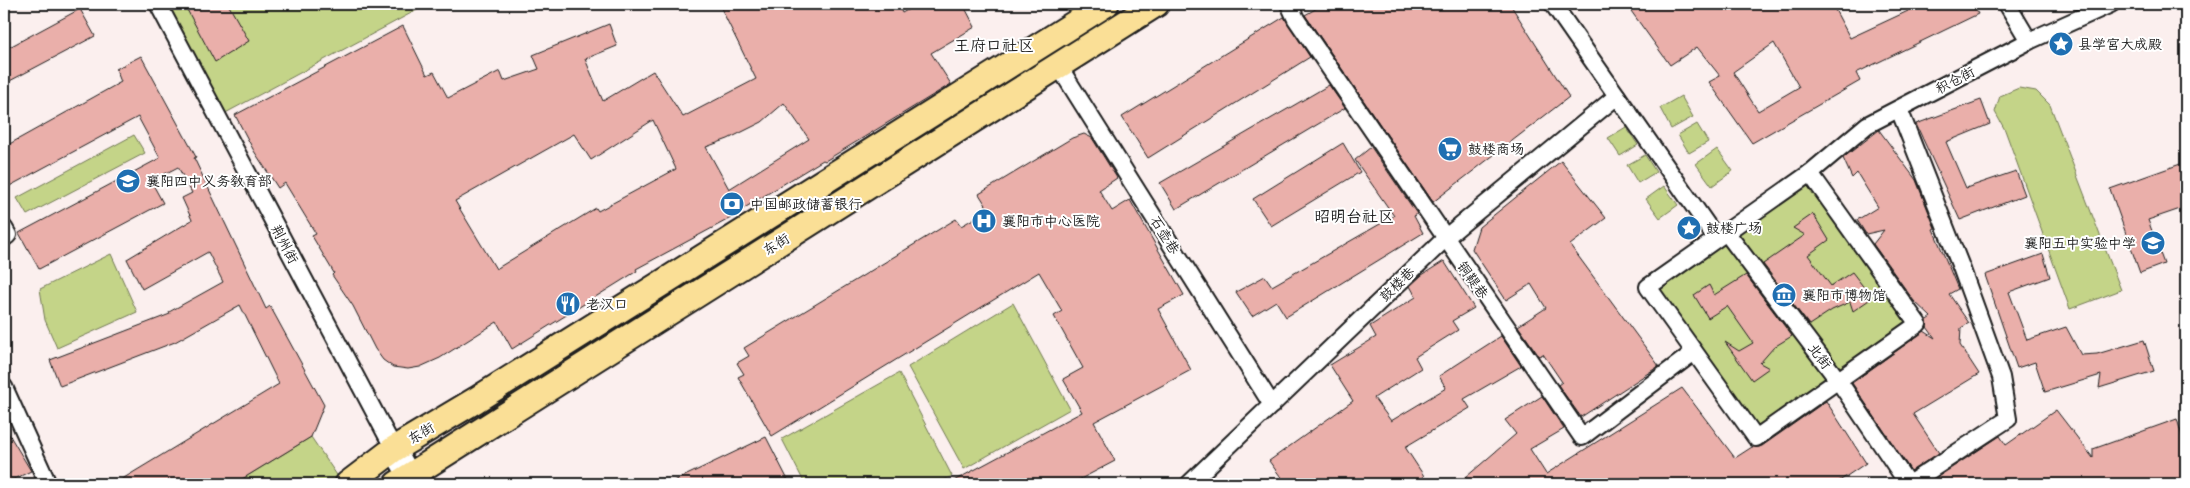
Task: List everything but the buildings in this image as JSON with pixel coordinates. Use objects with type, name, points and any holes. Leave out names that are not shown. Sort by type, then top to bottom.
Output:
[{"type":"main road","name":"东街","points":[[348,484],[394,449],[1106,4]]},
{"type":"main road","name":"东街","points":[[407,481],[1156,4]]},
{"type":"street","name":"荆州街","points":[[158,4],[394,449],[407,481]]},
{"type":"street","name":"铜鞮巷","points":[[1289,4],[1296,19],[1582,437],[1694,352]]},
{"type":"street","name":"北街","points":[[1553,4],[1617,96],[1721,235],[1838,380],[1909,484]]},
{"type":"street","points":[[2006,4],[2029,41]]},
{"type":"street","name":"积仓街","points":[[1694,352],[1648,287],[1810,172],[1867,125],[2029,41],[2111,4]]},
{"type":"street","name":"石壶巷","points":[[1058,66],[1272,405]]},
{"type":"street","name":"鼓楼巷","points":[[1189,484],[1445,238],[1617,96]]},
{"type":"street","points":[[1899,109],[2001,377],[2008,419],[1909,484]]},
{"type":"street","points":[[1694,352],[1756,438],[1918,324],[1810,172]]},
{"type":"street","points":[[4,228],[8,235],[4,238]]},
{"type":"street","points":[[4,387],[48,484]]},
{"type":"green space","points":[[158,4],[428,4],[218,117]]},
{"type":"green space","points":[[2019,88],[2036,91],[2050,105],[2121,290],[2070,309],[2005,130],[1995,112],[2000,96]]},
{"type":"green space","points":[[1681,96],[1693,117],[1671,129],[1660,108]]},
{"type":"green space","points":[[1697,124],[1708,142],[1689,153],[1678,135]]},
{"type":"green space","points":[[1626,127],[1638,145],[1620,156],[1608,138]]},
{"type":"green space","points":[[134,135],[145,153],[27,215],[17,198]]},
{"type":"green space","points":[[1717,149],[1733,171],[1712,186],[1696,164]]},
{"type":"green space","points":[[1645,155],[1656,172],[1638,183],[1627,165]]},
{"type":"green space","points":[[1810,173],[1918,324],[1756,438],[1648,287]]},
{"type":"green space","points":[[1664,186],[1678,205],[1660,218],[1646,199]]},
{"type":"green space","points":[[111,254],[137,312],[57,348],[45,320],[40,289]]},
{"type":"green space","points":[[1013,303],[1070,409],[964,469],[908,367]]},
{"type":"green space","points":[[899,373],[952,476],[936,484],[805,484],[782,439]]},
{"type":"green space","points":[[311,437],[343,484],[234,484]]},
{"type":"place","name":"县学宫大成殿","points":[[2061,44]]},
{"type":"place","name":"鼓楼商场","points":[[1450,149]]},
{"type":"place","name":"襄阳四中义务教育部","points":[[128,181]]},
{"type":"place","name":"中国邮政储蓄银行","points":[[732,204]]},
{"type":"place","name":"襄阳市中心医院","points":[[984,221]]},
{"type":"place","name":"鼓楼广场","points":[[1689,228]]},
{"type":"place","name":"襄阳五中实验中学","points":[[2153,243]]},
{"type":"place","name":"襄阳市博物馆","points":[[1784,295]]},
{"type":"place","name":"老汉口","points":[[568,304]]},
{"type":"district","name":"王府口社区","points":[[994,45]]},
{"type":"district","name":"昭明台社区","points":[[1354,216]]}]
